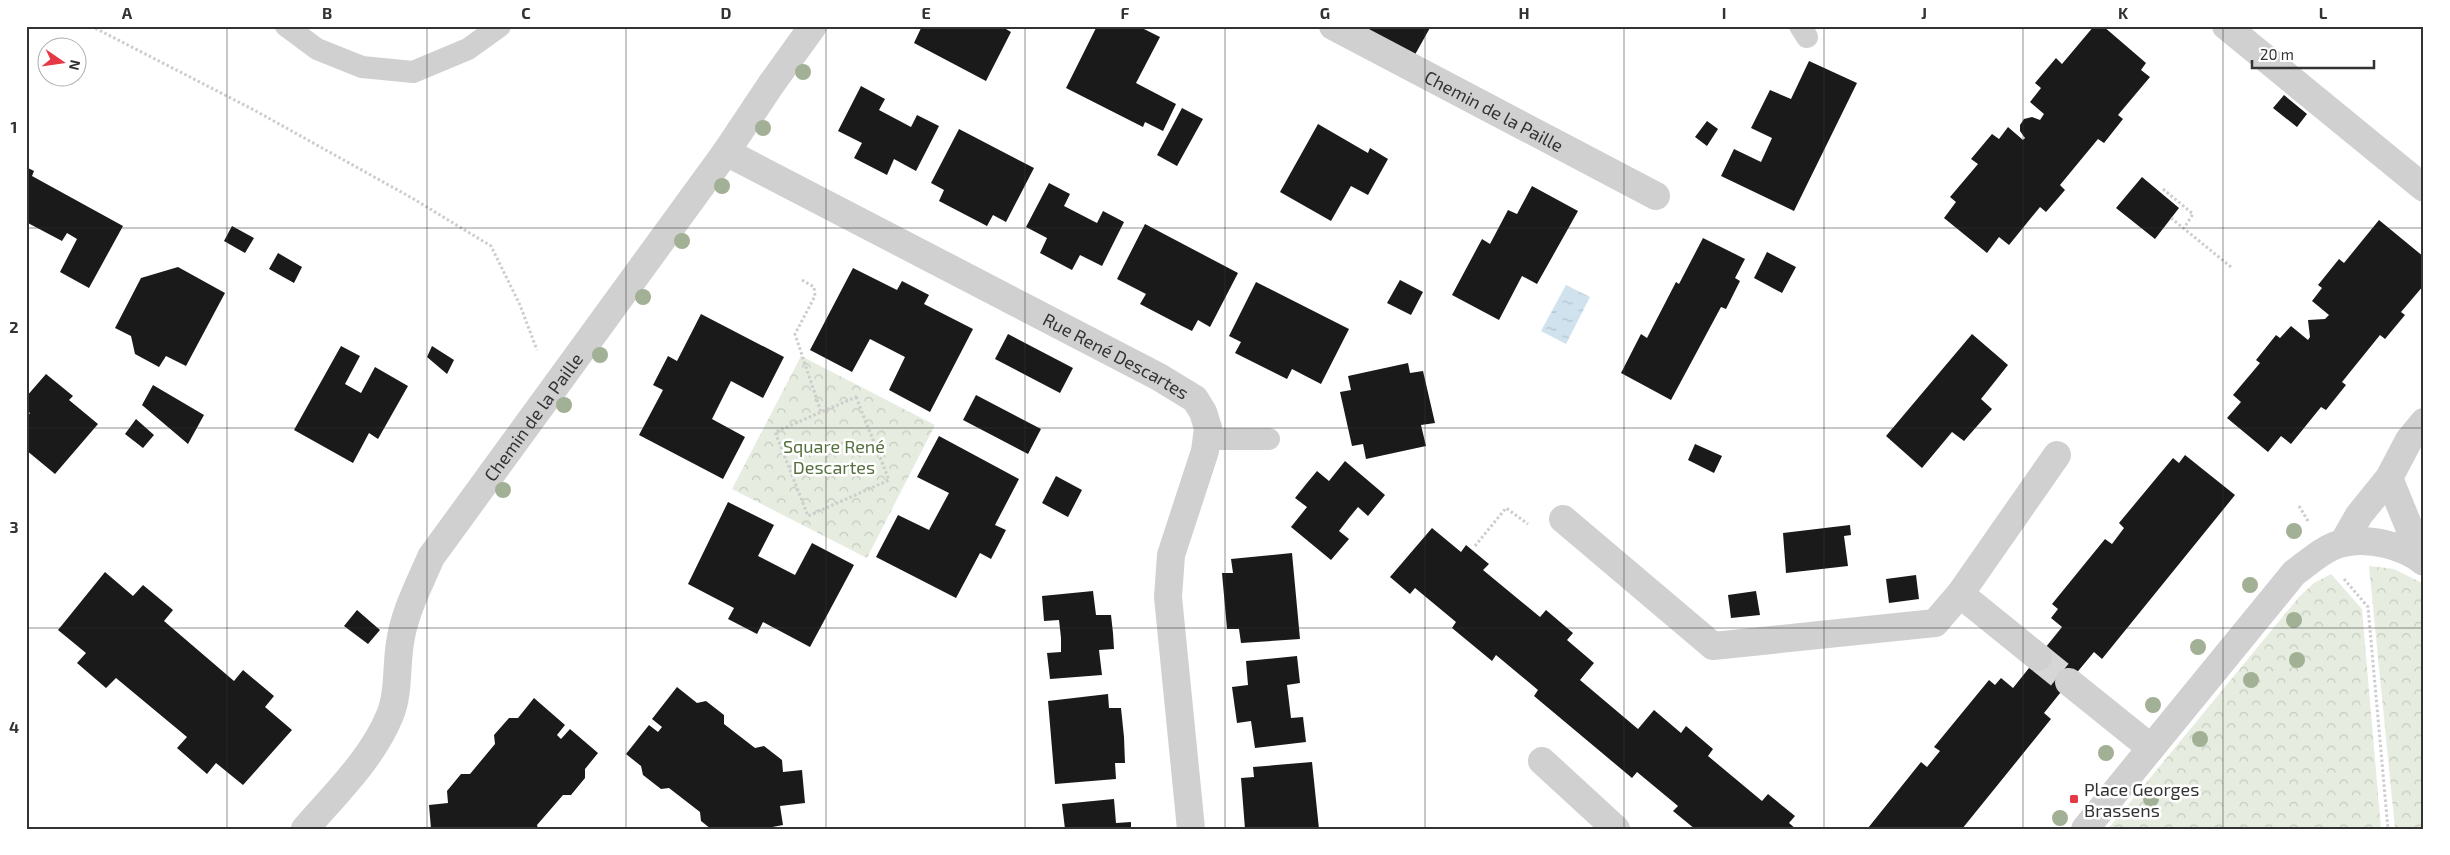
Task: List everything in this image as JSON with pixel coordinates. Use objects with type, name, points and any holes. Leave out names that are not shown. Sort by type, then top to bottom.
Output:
[{"type":"street","name":"Chemin de la Paille","points":[[305,829],[371,752],[390,714],[406,615],[431,557],[726,152],[813,26]]},
{"type":"street","name":"Chemin de la Paille","points":[[1333,26],[1656,196]]},
{"type":"street","points":[[2226,26],[2424,188]]},
{"type":"street","name":"Rue René Descartes","points":[[726,152],[1180,388],[1195,399],[1204,412],[1208,428],[1205,451],[1171,555],[1168,597],[1190,829]]},
{"type":"street","points":[[2085,829],[2294,573],[2334,546],[2389,478],[2409,440],[2424,422]]},
{"type":"street","points":[[1563,519],[1713,646],[1935,623],[1960,594],[2057,455]]},
{"type":"street","points":[[2389,478],[2409,527],[2418,558]]},
{"type":"street","points":[[2334,546],[2364,542],[2386,544],[2418,558]]},
{"type":"street","points":[[1960,594],[2038,657]]},
{"type":"street","points":[[2069,682],[2151,748]]},
{"type":"street","points":[[1542,761],[1616,829]]},
{"type":"lane","points":[[286,26],[318,49],[362,67],[414,72],[468,49],[500,26]]},
{"type":"lane","points":[[1206,439],[1269,439]]},
{"type":"path","points":[[91,26],[270,120],[412,198],[491,246],[520,305],[537,350]]},
{"type":"path","points":[[2163,189],[2193,214],[2184,228]]},
{"type":"path","points":[[2171,218],[2231,267]]},
{"type":"path","points":[[802,280],[814,288],[815,296],[795,334],[821,412]]},
{"type":"path","points":[[856,397],[889,480],[808,516],[775,432],[821,412],[856,397]]},
{"type":"path","points":[[1475,546],[1506,508],[1547,538],[1563,519]]},
{"type":"path","points":[[2334,546],[2342,577],[2368,607],[2388,829]]},
{"type":"green space","name":"Square René Descartes","points":[[801,356],[935,425],[867,558],[732,489]]},
{"type":"green space","points":[[2369,566],[2394,569],[2424,584],[2424,829],[2395,829]]},
{"type":"green space","points":[[2331,574],[2362,609],[2381,829],[2108,829],[2299,597],[2314,583]]},
{"type":"water","points":[[1566,285],[1590,297],[1566,344],[1541,331]]},
{"type":"building","points":[[922,26],[1001,26],[1011,32],[986,81],[914,43]]},
{"type":"building","points":[[1097,26],[1138,26],[1160,37],[1136,83],[1176,104],[1163,131],[1145,122],[1143,127],[1066,88]]},
{"type":"building","points":[[1350,26],[1431,26],[1412,60]]},
{"type":"building","points":[[2094,26],[2103,26],[2146,63],[2141,70],[2150,77],[2118,115],[2123,119],[2104,143],[2098,139],[2060,185],[2065,190],[2046,212],[2040,207],[2009,245],[1999,237],[1987,253],[1944,218],[1956,202],[1950,197],[1978,164],[1971,159],[1992,134],[1999,139],[2008,127],[2023,140],[2025,138],[2020,131],[2020,125],[2024,119],[2032,117],[2040,120],[2044,114],[2030,102],[2041,88],[2035,83],[2056,58],[2062,64]]},
{"type":"building","points":[[1809,61],[1857,83],[1794,211],[1721,176],[1734,149],[1761,162],[1772,138],[1751,128],[1770,90],[1791,99]]},
{"type":"building","points":[[861,86],[885,99],[879,110],[911,127],[917,115],[939,126],[916,171],[894,159],[887,175],[854,158],[862,143],[838,131]]},
{"type":"building","points":[[2284,95],[2307,114],[2297,127],[2273,108]]},
{"type":"building","points":[[1182,108],[1203,119],[1177,166],[1157,155]]},
{"type":"building","points":[[1707,121],[1718,129],[1707,146],[1695,137]]},
{"type":"building","points":[[1318,124],[1368,153],[1370,148],[1388,159],[1368,195],[1351,186],[1331,221],[1280,192]]},
{"type":"building","points":[[959,129],[1034,168],[1006,222],[993,215],[987,226],[939,201],[944,190],[931,183]]},
{"type":"building","points":[[26,167],[34,171],[32,176],[123,226],[89,288],[60,272],[77,239],[67,233],[62,241],[26,222]]},
{"type":"building","points":[[2142,177],[2179,208],[2155,239],[2116,208]]},
{"type":"building","points":[[1049,183],[1070,194],[1064,206],[1097,223],[1103,211],[1124,222],[1102,266],[1080,255],[1072,270],[1040,253],[1047,238],[1026,227]]},
{"type":"building","points":[[1532,186],[1578,211],[1537,284],[1522,276],[1499,320],[1452,295],[1482,239],[1490,244],[1508,210],[1517,214]]},
{"type":"building","points":[[2379,220],[2424,257],[2424,264],[2421,267],[2424,270],[2424,285],[2401,312],[2405,315],[2385,339],[2380,335],[2342,382],[2346,385],[2326,410],[2321,407],[2291,444],[2281,436],[2268,452],[2227,418],[2241,402],[2233,395],[2260,363],[2256,360],[2276,335],[2280,338],[2291,326],[2308,340],[2310,337],[2308,320],[2325,319],[2329,315],[2312,301],[2322,288],[2318,285],[2339,259],[2344,263]]},
{"type":"building","points":[[1145,224],[1238,273],[1210,327],[1198,320],[1192,331],[1182,326],[1140,304],[1146,294],[1117,279]]},
{"type":"building","points":[[232,226],[254,238],[245,253],[224,241]]},
{"type":"building","points":[[1703,238],[1745,259],[1735,278],[1740,281],[1726,309],[1721,307],[1671,400],[1621,373],[1641,334],[1647,338],[1676,282],[1679,284]]},
{"type":"building","points":[[1767,252],[1796,267],[1782,293],[1754,278]]},
{"type":"building","points":[[278,253],[302,267],[294,283],[269,269]]},
{"type":"building","points":[[178,267],[225,293],[186,366],[166,356],[159,367],[135,354],[131,336],[115,328],[141,278]]},
{"type":"building","points":[[853,268],[897,290],[902,281],[929,295],[924,304],[973,329],[930,412],[889,390],[905,357],[870,339],[852,372],[810,350]]},
{"type":"building","points":[[1400,280],[1423,292],[1411,315],[1387,303]]},
{"type":"building","points":[[1256,282],[1349,329],[1321,384],[1292,369],[1287,379],[1235,353],[1241,342],[1229,336]]},
{"type":"building","points":[[701,314],[784,357],[763,398],[731,381],[712,419],[745,437],[723,479],[639,435],[663,390],[653,385],[668,356],[677,361]]},
{"type":"building","points":[[1008,334],[1073,368],[1060,393],[995,359]]},
{"type":"building","points":[[1972,334],[2008,365],[1981,399],[1992,409],[1964,441],[1952,432],[1922,468],[1886,436]]},
{"type":"building","points":[[341,346],[360,356],[345,384],[361,393],[375,367],[408,386],[378,439],[369,433],[353,463],[294,430]]},
{"type":"building","points":[[432,346],[454,360],[447,374],[427,357]]},
{"type":"building","points":[[1408,363],[1410,373],[1423,371],[1435,423],[1421,425],[1426,446],[1366,459],[1363,444],[1352,446],[1340,392],[1351,390],[1348,376]]},
{"type":"building","points":[[46,374],[73,396],[69,400],[98,424],[55,474],[26,450],[26,418],[30,413],[26,410],[26,397]]},
{"type":"building","points":[[153,385],[204,415],[188,444],[142,405]]},
{"type":"building","points":[[976,395],[1041,429],[1028,454],[963,420]]},
{"type":"building","points":[[136,419],[154,435],[143,448],[125,434]]},
{"type":"building","points":[[939,436],[1019,479],[995,525],[1006,530],[991,559],[980,553],[956,598],[876,557],[898,515],[929,530],[949,493],[917,477]]},
{"type":"building","points":[[1695,444],[1722,456],[1714,473],[1688,460]]},
{"type":"building","points":[[2185,455],[2235,495],[2102,659],[2094,652],[2069,682],[2044,713],[2051,719],[1962,829],[1868,828],[1921,762],[1927,767],[1940,751],[1934,747],[1989,680],[1995,685],[2001,678],[2013,688],[2062,627],[2051,618],[2058,609],[2052,604],[2105,539],[2112,544],[2124,528],[2119,523],[2173,458],[2179,463]]},
{"type":"building","points":[[1345,461],[1385,495],[1368,516],[1358,507],[1339,531],[1349,539],[1331,560],[1291,527],[1307,507],[1295,498],[1317,471],[1329,481]]},
{"type":"building","points":[[1056,476],[1082,490],[1068,517],[1042,503]]},
{"type":"building","points":[[728,502],[774,525],[758,556],[795,575],[812,543],[854,565],[810,647],[763,622],[757,634],[728,619],[734,608],[688,584]]},
{"type":"building","points":[[1850,525],[1851,535],[1844,536],[1848,566],[1786,573],[1783,533]]},
{"type":"building","points":[[1432,528],[1461,552],[1466,545],[1489,564],[1483,570],[1540,617],[1546,610],[1573,633],[1567,640],[1594,663],[1580,680],[1638,729],[1654,710],[1681,733],[1686,726],[1713,749],[1708,756],[1762,801],[1768,794],[1795,816],[1789,823],[1796,829],[1695,829],[1673,811],[1678,806],[1637,772],[1632,778],[1534,696],[1538,690],[1496,655],[1492,661],[1452,628],[1456,622],[1415,588],[1410,594],[1390,577]]},
{"type":"building","points":[[1292,553],[1300,639],[1241,643],[1239,629],[1227,629],[1222,573],[1233,573],[1231,559]]},
{"type":"building","points":[[105,572],[133,596],[143,585],[173,610],[164,621],[234,681],[243,670],[274,696],[265,707],[292,730],[243,785],[216,763],[207,774],[177,748],[187,737],[116,678],[106,688],[77,663],[86,653],[58,630]]},
{"type":"building","points":[[1916,575],[1919,599],[1889,603],[1886,579]]},
{"type":"building","points":[[1093,591],[1096,615],[1111,615],[1113,633],[1114,649],[1099,650],[1102,675],[1050,679],[1047,653],[1061,652],[1061,638],[1059,620],[1044,621],[1042,596]]},
{"type":"building","points":[[1756,591],[1760,615],[1731,618],[1728,595]]},
{"type":"building","points":[[357,610],[380,630],[368,644],[344,626]]},
{"type":"building","points":[[1297,656],[1300,683],[1287,685],[1291,718],[1303,717],[1306,742],[1255,748],[1251,721],[1237,723],[1232,687],[1248,685],[1246,661]]},
{"type":"building","points":[[677,687],[697,703],[706,701],[724,715],[724,724],[755,748],[764,746],[782,760],[783,772],[802,770],[805,803],[780,806],[783,825],[762,829],[711,829],[701,821],[700,812],[669,788],[661,789],[643,775],[641,766],[626,754],[649,725],[658,732],[662,727],[652,719]]},
{"type":"building","points":[[1108,694],[1109,708],[1121,708],[1124,737],[1125,763],[1115,763],[1116,779],[1055,784],[1048,701]]},
{"type":"building","points":[[534,698],[565,725],[557,735],[561,739],[570,729],[598,753],[585,769],[585,778],[571,795],[563,795],[537,825],[538,829],[431,829],[429,805],[448,803],[447,791],[461,774],[470,774],[495,744],[494,735],[509,718],[518,718]]},
{"type":"building","points":[[1312,762],[1319,829],[1245,829],[1241,778],[1254,777],[1253,767]]},
{"type":"building","points":[[1114,799],[1116,823],[1131,822],[1131,829],[1065,829],[1062,804]]},
{"type":"tunnel","points":[[2038,657],[2069,682]]},
{"type":"place","name":"Place Georges Brassens","points":[[2074,799]]}]
